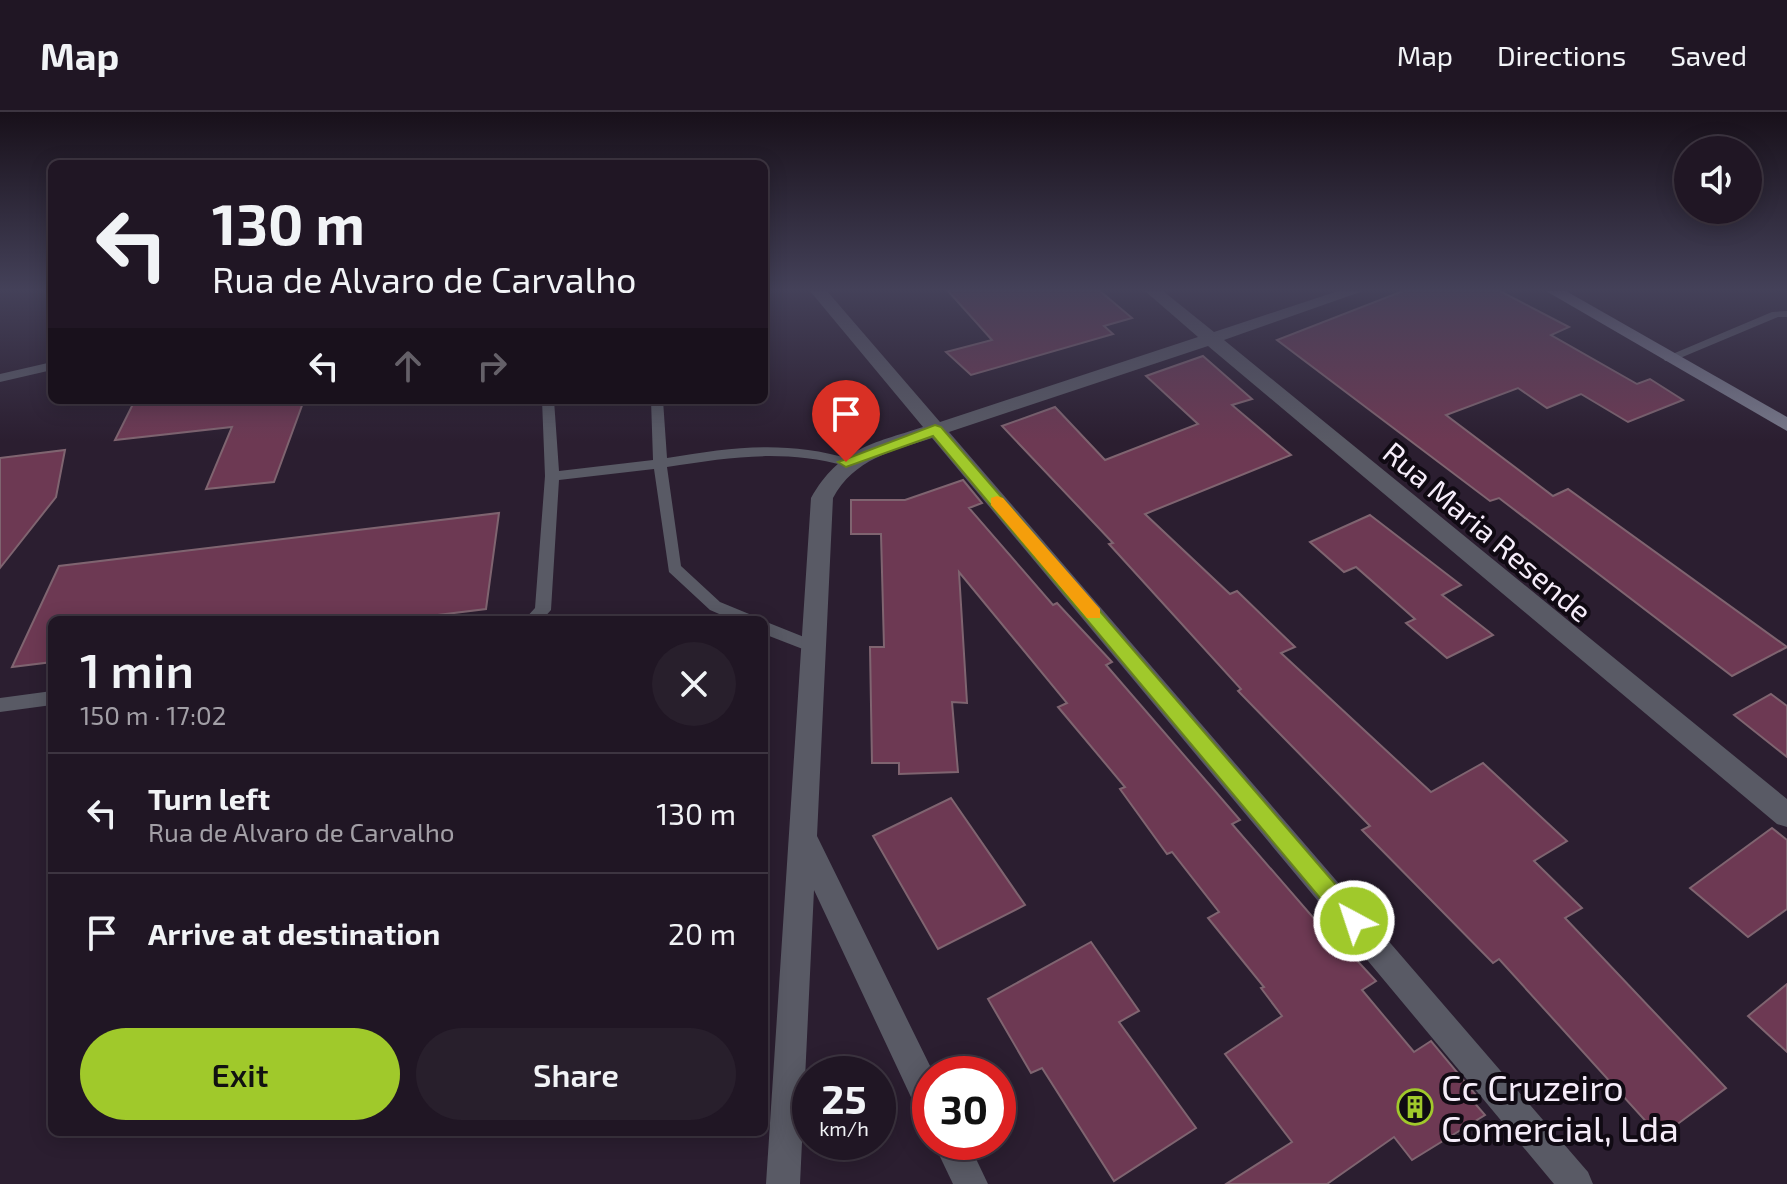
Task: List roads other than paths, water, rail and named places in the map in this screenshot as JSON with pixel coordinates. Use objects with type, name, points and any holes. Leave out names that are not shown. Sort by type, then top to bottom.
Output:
[{"type":"main road","points":[[1640,341],[1787,425]]},
{"type":"street","points":[[860,341],[1576,1184]]},
{"type":"street","points":[[783,1184],[822,498],[846,462],[1206,341]]},
{"type":"street","name":"Rua Maria Resende","points":[[1214,341],[1787,815]]},
{"type":"street","points":[[803,835],[912,1062]]},
{"type":"street","points":[[959,1160],[971,1184]]},
{"type":"lane","points":[[1669,358],[1710,341]]},
{"type":"lane","points":[[0,378],[48,367]]},
{"type":"lane","points":[[536,616],[543,610],[552,476],[548,404]]},
{"type":"lane","points":[[657,404],[660,463],[674,568],[715,606],[739,616]]},
{"type":"lane","points":[[552,476],[660,463],[715,452],[772,448],[814,451],[846,462]]},
{"type":"lane","points":[[768,629],[813,647]]},
{"type":"lane","points":[[0,705],[48,699]]},
{"type":"place","name":"Cc Cruzeiro Comercial, Lda","points":[[1415,1107]]}]
